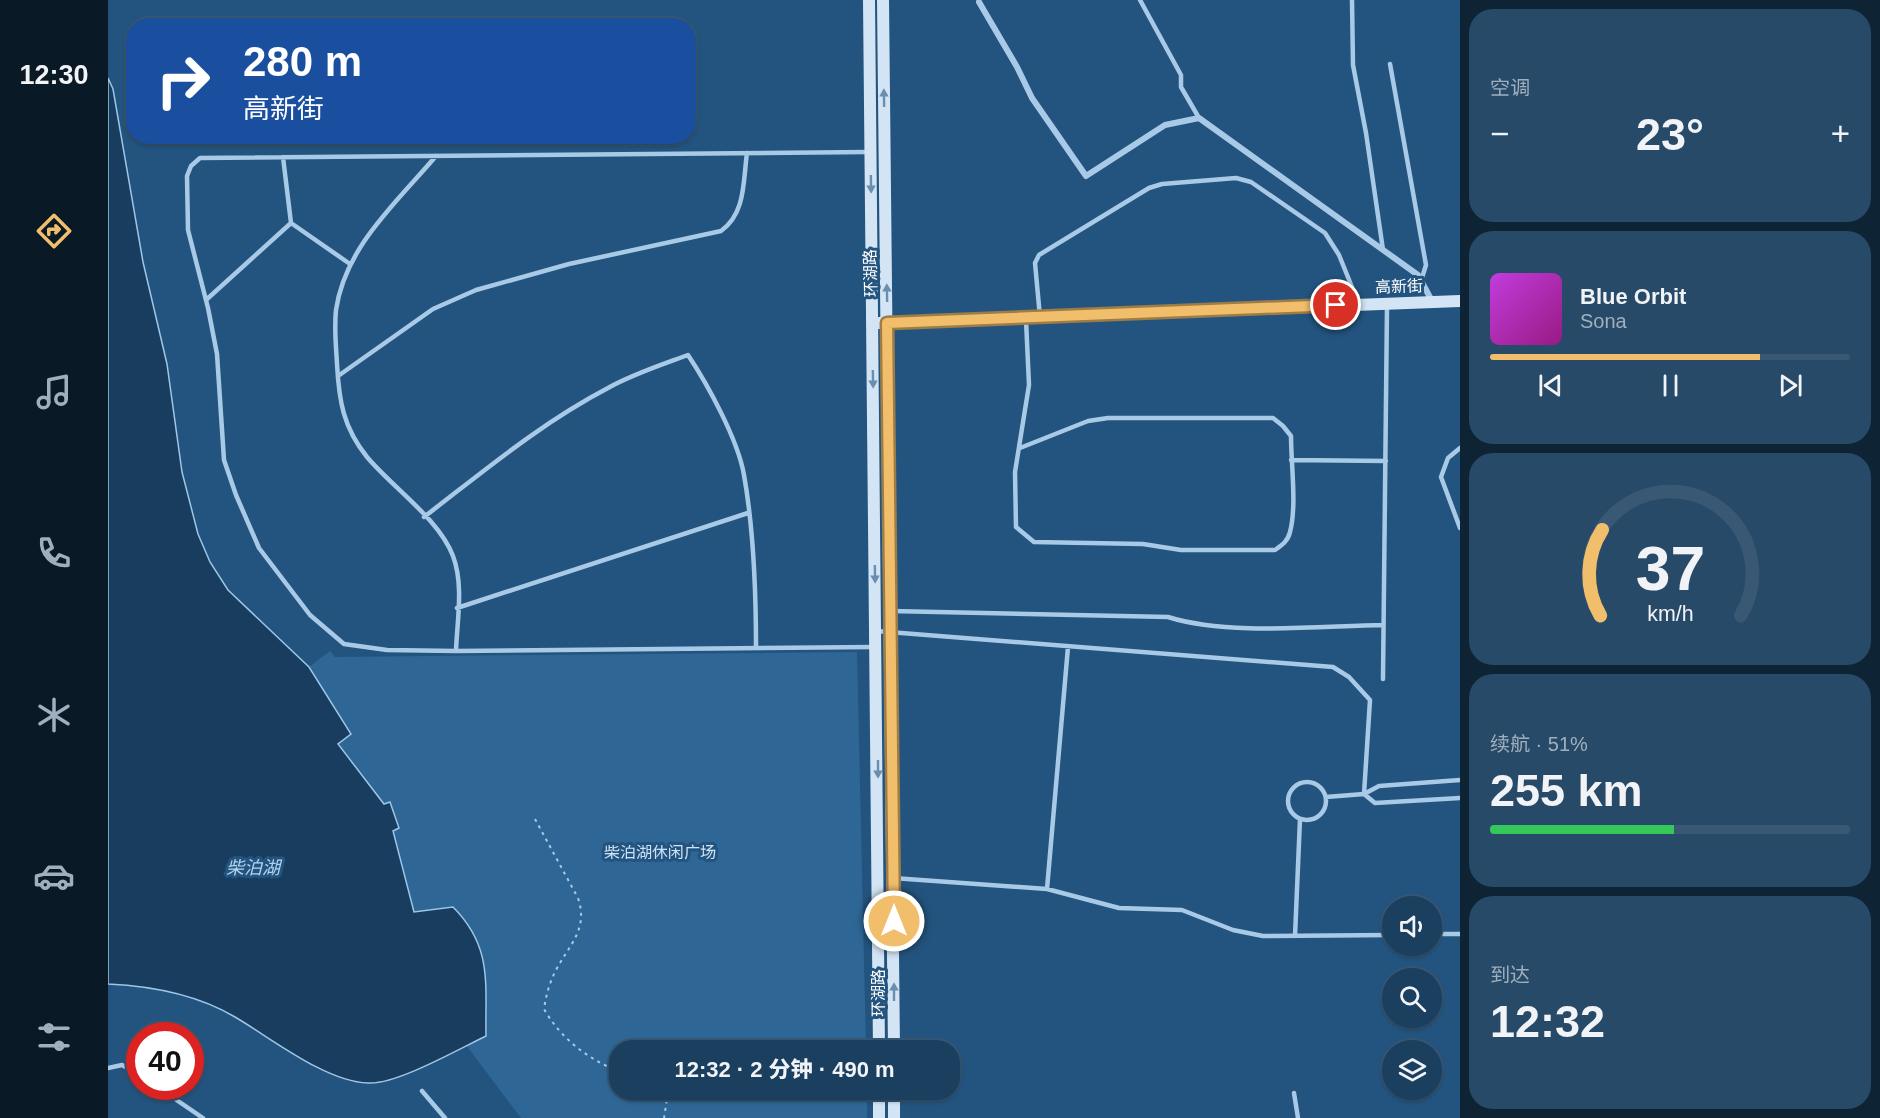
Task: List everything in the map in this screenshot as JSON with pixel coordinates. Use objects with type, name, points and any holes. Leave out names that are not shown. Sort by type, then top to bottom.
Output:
[{"type":"street","name":"环湖路","points":[[869,0],[877,647],[879,1040]]},
{"type":"street","name":"环湖路","points":[[883,0],[894,1040]]},
{"type":"street","points":[[979,2],[1032,98],[1086,176],[1165,125],[1199,118],[1418,275],[1433,302]]},
{"type":"street","name":"高新街","points":[[872,323],[1460,301]]},
{"type":"street","points":[[879,1100],[879,1118]]},
{"type":"street","points":[[894,1100],[894,1118]]},
{"type":"lane","points":[[1140,0],[1180,75],[1181,87],[1199,118]]},
{"type":"lane","points":[[1352,0],[1353,65],[1384,250]]},
{"type":"lane","points":[[1390,64],[1426,265],[1421,280]]},
{"type":"lane","points":[[870,152],[200,158],[191,166],[188,176],[188,230],[217,354],[224,460],[259,548],[310,615],[344,644],[387,650],[456,651],[877,647]]},
{"type":"lane","points":[[338,376],[427,313],[476,290],[569,264],[722,231],[733,221],[741,205],[747,153]]},
{"type":"lane","points":[[436,156],[369,234],[350,264],[336,311],[339,403],[356,441],[374,466],[439,532],[453,557],[458,575],[456,651]]},
{"type":"lane","points":[[283,157],[291,223],[350,264]]},
{"type":"lane","points":[[1040,317],[1035,263],[1039,255],[1149,188],[1162,184],[1236,178],[1251,182],[1325,233],[1339,255],[1358,304]]},
{"type":"lane","points":[[206,300],[291,223]]},
{"type":"lane","points":[[1383,679],[1387,303]]},
{"type":"lane","points":[[1020,448],[1088,422],[1108,418],[1273,418],[1291,436],[1292,518],[1290,534],[1284,544],[1275,550],[1181,550],[1143,544],[1034,542],[1027,539],[1016,527],[1016,472],[1029,385],[1026,317]]},
{"type":"lane","points":[[424,517],[524,440],[579,404],[638,373],[688,355],[708,388],[728,430],[744,473],[756,596],[756,648]]},
{"type":"lane","points":[[1460,448],[1448,458],[1441,477],[1460,528]]},
{"type":"lane","points":[[1291,460],[1386,461]]},
{"type":"lane","points":[[458,609],[748,513]]},
{"type":"lane","points":[[891,611],[1168,617],[1188,623],[1219,627],[1383,625]]},
{"type":"lane","points":[[876,631],[1333,667],[1357,683],[1370,700],[1364,794]]},
{"type":"lane","points":[[1047,890],[1068,646]]},
{"type":"lane","points":[[1326,797],[1364,794],[1379,786],[1460,780]]},
{"type":"lane","points":[[1301,782],[1312,782],[1321,787],[1326,797],[1322,814],[1311,820],[1300,819],[1288,807],[1288,797],[1292,788],[1301,782]]},
{"type":"lane","points":[[1364,794],[1375,803],[1460,798]]},
{"type":"lane","points":[[1295,936],[1300,819]]},
{"type":"lane","points":[[893,878],[1047,890],[1119,908],[1182,910],[1247,934],[1382,935]]},
{"type":"lane","points":[[1442,934],[1460,934]]},
{"type":"lane","points":[[108,1068],[122,1065],[126,1067]]},
{"type":"lane","points":[[422,1091],[445,1118]]},
{"type":"lane","points":[[1294,1093],[1298,1118]]},
{"type":"lane","points":[[177,1100],[203,1118]]},
{"type":"path","points":[[536,819],[578,898],[582,912],[578,936],[555,971],[544,1009],[554,1026],[575,1046],[609,1068]]},
{"type":"path","points":[[664,1118],[667,1100]]},
{"type":"green space","name":"柴泊湖休闲广场","points":[[330,651],[335,657],[857,652],[866,1040],[609,1040],[609,1100],[867,1100],[867,1118],[521,1118],[466,1045],[486,1036],[453,907],[414,912],[393,831],[390,802],[384,804],[338,744],[351,734],[309,667]]},
{"type":"water","name":"柴泊湖","points":[[108,78],[113,89],[143,262],[167,364],[182,472],[198,534],[210,562],[228,590],[309,667],[351,734],[338,744],[384,804],[390,802],[399,828],[393,831],[414,912],[453,907],[466,922],[481,952],[486,983],[486,1036],[411,1072],[380,1082],[352,1081],[317,1067],[221,1009],[190,997],[141,987],[108,984]]},
{"type":"route","points":[[894,921],[887,323],[1336,305]]}]
